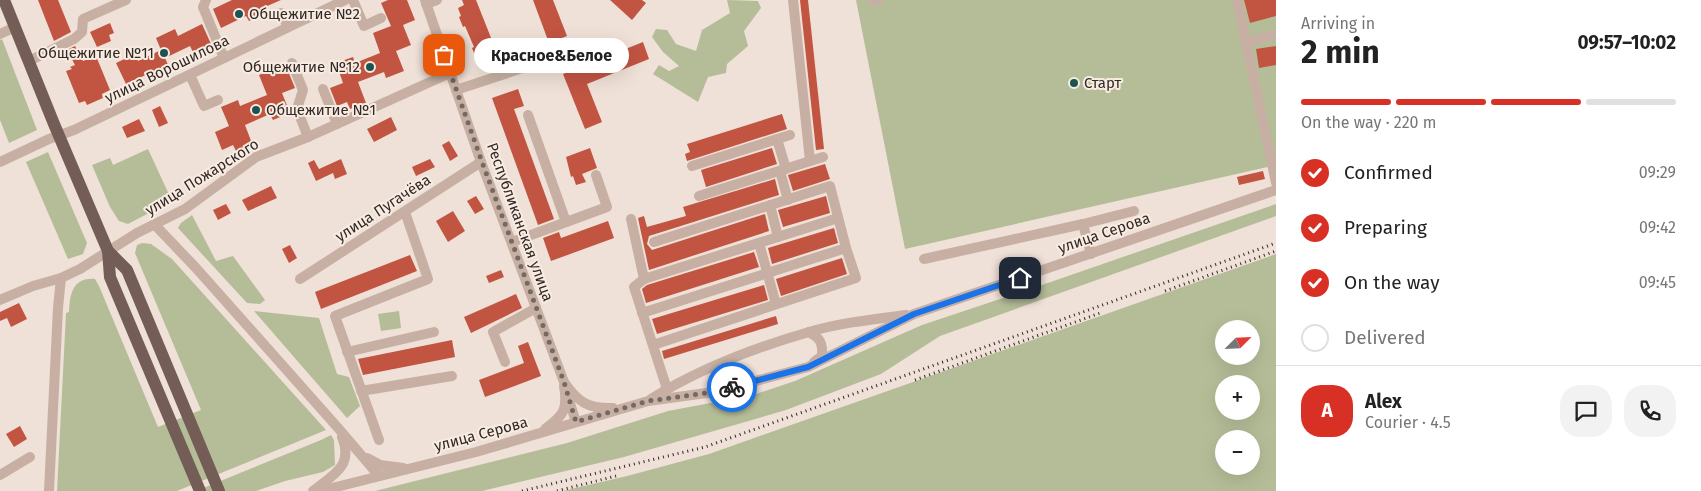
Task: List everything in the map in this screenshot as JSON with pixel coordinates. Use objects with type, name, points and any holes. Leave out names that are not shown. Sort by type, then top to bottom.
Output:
[{"type":"main road","points":[[4,0],[108,251],[110,277],[200,491]]},
{"type":"main road","points":[[108,251],[127,270],[219,491]]},
{"type":"street","points":[[29,61],[74,39],[82,32],[83,19],[126,0]]},
{"type":"street","points":[[206,0],[203,7],[224,58]]},
{"type":"street","name":"улица Ворошилова","points":[[0,162],[74,130],[190,75],[288,27],[324,5],[345,0]]},
{"type":"street","points":[[353,0],[364,26],[381,18]]},
{"type":"street","points":[[425,2],[437,0]]},
{"type":"street","points":[[793,0],[810,161]]},
{"type":"street","points":[[872,0],[879,0]]},
{"type":"street","points":[[1237,0],[1276,183]]},
{"type":"street","name":"Республиканская улица","points":[[425,2],[564,382],[574,397],[585,404],[602,408],[630,407]]},
{"type":"street","points":[[282,13],[288,27]]},
{"type":"street","points":[[0,34],[15,27]]},
{"type":"street","points":[[1247,42],[1276,36]]},
{"type":"street","points":[[456,90],[568,53]]},
{"type":"street","points":[[292,63],[303,90],[297,109],[308,137]]},
{"type":"street","name":"улица Пожарского","points":[[0,300],[33,286],[61,278],[80,269],[137,233],[185,209],[256,157],[308,137],[450,73]]},
{"type":"street","points":[[190,75],[204,106],[218,100]]},
{"type":"street","points":[[323,89],[337,124]]},
{"type":"street","points":[[528,115],[566,222]]},
{"type":"street","points":[[692,166],[790,135]]},
{"type":"street","points":[[777,139],[788,200]]},
{"type":"street","points":[[699,196],[824,157]]},
{"type":"street","name":"улица Пугачёва","points":[[300,279],[482,162]]},
{"type":"street","points":[[512,242],[607,207],[596,175]]},
{"type":"street","points":[[653,345],[856,278],[830,186],[654,242]]},
{"type":"street","name":"улица Серова","points":[[320,491],[476,452],[648,401],[714,392],[808,367],[914,314],[1276,190]]},
{"type":"street","points":[[770,206],[778,237]]},
{"type":"street","points":[[924,259],[1134,211]]},
{"type":"street","points":[[379,440],[335,316],[428,278],[405,212]]},
{"type":"street","points":[[667,389],[634,287],[644,279],[838,218]]},
{"type":"street","points":[[631,219],[644,279]]},
{"type":"street","points":[[1083,224],[1091,254]]},
{"type":"street","points":[[155,225],[196,268],[379,476]]},
{"type":"street","points":[[760,243],[776,304]]},
{"type":"street","points":[[642,313],[846,248]]},
{"type":"street","points":[[49,491],[61,278]]},
{"type":"street","points":[[505,362],[493,332],[536,308]]},
{"type":"street","name":"улица Серова","points":[[648,401],[667,389],[722,363],[809,332],[914,314]]},
{"type":"street","points":[[347,352],[434,332]]},
{"type":"street","points":[[808,367],[822,356],[823,346],[818,336],[809,332]]},
{"type":"street","points":[[361,391],[452,376]]},
{"type":"street","points":[[564,382],[576,422]]},
{"type":"street","points":[[539,433],[560,418],[566,409],[564,382]]},
{"type":"street","points":[[313,491],[337,472],[345,463],[345,444],[339,429]]},
{"type":"street","points":[[358,452],[380,465],[409,468]]},
{"type":"street","points":[[0,475],[30,457]]},
{"type":"green space","points":[[727,0],[758,1],[761,8],[744,31],[748,46],[727,64],[726,73],[708,77],[698,102],[653,74],[659,65],[669,71],[679,66],[663,52],[652,37],[656,29],[667,30],[676,44],[696,51],[702,30],[730,13]]},
{"type":"green space","name":"Старт","points":[[856,0],[1276,0],[1276,165],[905,249]]},
{"type":"green space","points":[[2,39],[37,130],[9,143],[0,120],[0,40]]},
{"type":"green space","points":[[148,149],[172,201],[128,224],[119,221],[110,207],[92,165],[110,158],[113,165]]},
{"type":"green space","points":[[48,152],[87,243],[83,254],[68,259],[26,162]]},
{"type":"green space","points":[[1276,204],[1276,216],[940,336],[881,374],[786,410],[624,457],[482,491],[375,491],[567,443],[668,411],[753,395],[795,381],[922,325]]},
{"type":"green space","points":[[192,215],[216,261],[233,256],[265,300],[260,304],[247,303],[178,228],[181,223]]},
{"type":"green space","points":[[142,243],[151,244],[172,259],[326,430],[177,491],[57,491],[66,313],[69,312],[70,299],[74,288],[81,281],[95,279],[99,286],[158,427],[201,410],[135,253],[137,245]]},
{"type":"green space","points":[[1276,254],[1276,491],[563,491],[709,454]]},
{"type":"green space","points":[[254,311],[319,318],[337,374],[349,377],[360,406],[347,418]]},
{"type":"green space","points":[[399,311],[401,328],[381,331],[378,314]]},
{"type":"green space","points":[[331,435],[334,440],[335,465],[323,472],[285,481],[256,491],[196,491],[321,440]]},
{"type":"building","points":[[38,0],[58,0],[71,32],[54,41]]},
{"type":"building","name":"Общежитие №2","points":[[232,0],[281,0],[265,7],[268,13],[249,21],[246,16],[221,28],[213,9]]},
{"type":"building","name":"Общежитие №12","points":[[388,0],[407,0],[415,20],[403,25],[411,45],[396,51],[404,71],[386,78],[384,72],[358,82],[366,103],[350,109],[347,102],[337,106],[330,88],[343,83],[336,63],[353,57],[355,63],[380,53],[373,33],[391,26],[381,3]]},
{"type":"building","points":[[462,0],[476,0],[501,63],[490,68],[488,62],[482,65],[479,57],[476,58],[472,48],[474,47],[459,17],[461,16],[458,8],[464,5]]},
{"type":"building","points":[[533,0],[553,0],[567,36],[549,43]]},
{"type":"building","points":[[610,0],[642,0],[646,3],[632,20]]},
{"type":"building","points":[[800,0],[808,0],[824,149],[816,150]]},
{"type":"building","points":[[1244,0],[1276,0],[1276,16],[1250,23]]},
{"type":"building","points":[[110,23],[114,33],[109,35],[111,41],[97,47],[90,32]]},
{"type":"building","name":"Общежитие №11","points":[[202,24],[211,44],[193,52],[190,46],[165,58],[170,69],[152,77],[150,73],[126,84],[116,63],[135,54],[138,61],[161,50],[156,38],[175,29],[178,36]]},
{"type":"building","points":[[643,42],[649,59],[587,84],[602,122],[585,129],[563,74]]},
{"type":"building","points":[[75,46],[83,61],[96,56],[110,90],[102,94],[103,98],[87,105],[85,101],[79,103],[66,71],[72,69],[70,67],[75,65],[67,50]]},
{"type":"building","points":[[1276,46],[1276,65],[1259,68],[1256,49]]},
{"type":"building","name":"Общежитие №1","points":[[276,68],[279,74],[288,71],[295,88],[282,93],[290,113],[273,120],[270,114],[245,125],[253,146],[237,153],[233,145],[222,150],[215,132],[229,126],[221,107],[238,100],[240,106],[267,95],[259,75]]},
{"type":"building","points":[[518,89],[524,106],[514,109],[554,219],[538,225],[492,98]]},
{"type":"building","points":[[160,106],[168,123],[159,127],[152,110]]},
{"type":"building","points":[[782,114],[787,129],[687,161],[685,154],[690,152],[687,144]]},
{"type":"building","points":[[391,117],[397,130],[374,142],[367,129]]},
{"type":"building","points":[[139,119],[145,131],[127,138],[122,127]]},
{"type":"building","points":[[449,141],[458,156],[450,161],[442,145]]},
{"type":"building","points":[[590,148],[597,168],[582,174],[586,182],[576,185],[573,176],[571,177],[566,157]]},
{"type":"building","points":[[772,148],[777,164],[706,187],[701,170]]},
{"type":"building","points":[[341,159],[347,174],[335,179],[333,173],[316,181],[308,163],[314,160],[319,169]]},
{"type":"building","points":[[430,159],[435,167],[416,176],[412,167]]},
{"type":"building","points":[[825,164],[830,179],[793,191],[788,175]]},
{"type":"building","points":[[1263,171],[1265,179],[1239,185],[1237,177]]},
{"type":"building","points":[[775,179],[779,195],[649,236],[647,244],[652,250],[765,214],[769,231],[649,270],[638,218],[644,216],[647,227],[686,216],[683,207]]},
{"type":"building","points":[[271,186],[277,198],[248,211],[242,200]]},
{"type":"building","points":[[476,196],[484,209],[475,214],[467,201]]},
{"type":"building","points":[[826,196],[830,213],[783,227],[778,210]]},
{"type":"building","points":[[226,204],[231,213],[218,220],[213,210]]},
{"type":"building","points":[[453,211],[465,231],[448,242],[436,221]]},
{"type":"building","points":[[608,221],[614,238],[551,261],[543,238],[559,232],[561,238]]},
{"type":"building","points":[[834,228],[838,243],[772,264],[768,248]]},
{"type":"building","points":[[290,245],[297,258],[289,263],[282,249]]},
{"type":"building","points":[[754,252],[759,267],[646,303],[642,289],[647,285]]},
{"type":"building","points":[[410,255],[417,271],[321,309],[315,292]]},
{"type":"building","points":[[842,258],[847,274],[781,296],[776,279]]},
{"type":"building","points":[[501,270],[504,277],[489,283],[486,276]]},
{"type":"building","points":[[764,285],[768,300],[657,334],[652,319]]},
{"type":"building","points":[[516,294],[522,308],[471,333],[464,317]]},
{"type":"building","points":[[19,303],[27,319],[11,327],[7,318],[0,321],[0,312]]},
{"type":"building","points":[[776,316],[778,324],[664,359],[662,351]]},
{"type":"building","points":[[452,340],[455,357],[363,375],[358,359]]},
{"type":"building","points":[[528,342],[541,376],[485,397],[479,380],[524,363],[518,346]]},
{"type":"building","points":[[20,426],[27,439],[14,447],[6,434]]},
{"type":"railway","points":[[522,491],[705,447],[1276,243]]},
{"type":"railway","points":[[1165,291],[1276,251]]},
{"type":"railway","points":[[915,380],[1103,312]]},
{"type":"railway","points":[[557,491],[616,476]]},
{"type":"way so far","points":[[444,55],[564,382],[576,422],[648,401],[714,392],[732,387]]},
{"type":"place","name":"Общежитие №2","points":[[239,14]]},
{"type":"place","name":"Общежитие №11","points":[[164,53]]},
{"type":"place","name":"Красное&Белое","points":[[444,55]]},
{"type":"place","name":"Общежитие №12","points":[[370,67]]},
{"type":"place","name":"Старт","points":[[1074,83]]},
{"type":"place","name":"Общежитие №1","points":[[256,110]]},
{"type":"route","points":[[732,387],[808,367],[914,314],[1020,278]]}]
